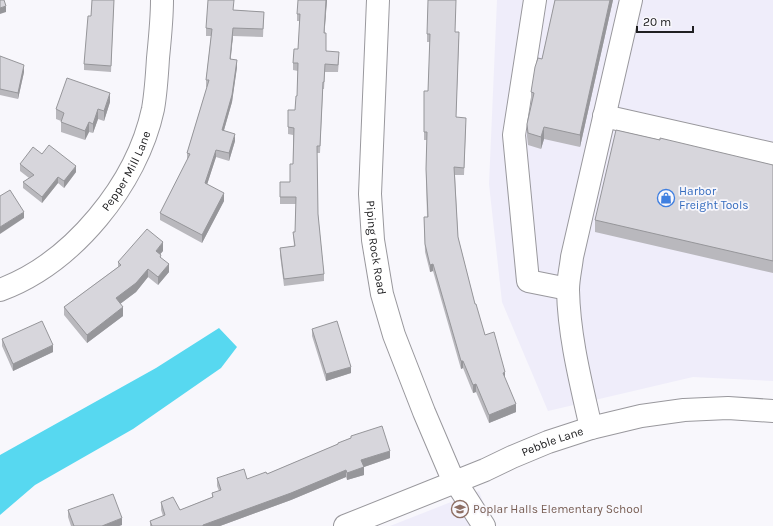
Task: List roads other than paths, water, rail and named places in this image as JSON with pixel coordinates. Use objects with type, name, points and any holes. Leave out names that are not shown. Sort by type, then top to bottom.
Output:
[{"type":"street","name":"Pepper Mill Lane","points":[[0,290],[32,274],[64,252],[87,229],[107,205],[130,171],[143,141],[156,91],[162,0]]},
{"type":"street","name":"Piping Rock Road","points":[[378,0],[370,194],[372,240],[382,294],[394,334],[424,412],[450,472],[484,526]]},
{"type":"street","points":[[535,0],[514,135],[528,281],[568,289]]},
{"type":"street","points":[[591,428],[578,371],[571,325],[568,289],[572,257],[631,0]]},
{"type":"street","points":[[604,116],[773,154]]},
{"type":"street","name":"Pebble Lane","points":[[345,526],[456,482],[548,442],[591,428],[641,416],[684,410],[728,408],[773,410]]},
{"type":"water","points":[[219,328],[237,347],[221,368],[133,429],[35,485],[0,515],[0,455],[156,368]]},
{"type":"place","name":"Harbor Freight Tools","points":[[666,198]]},
{"type":"place","name":"Poplar Halls Elementary School","points":[[460,509]]}]
